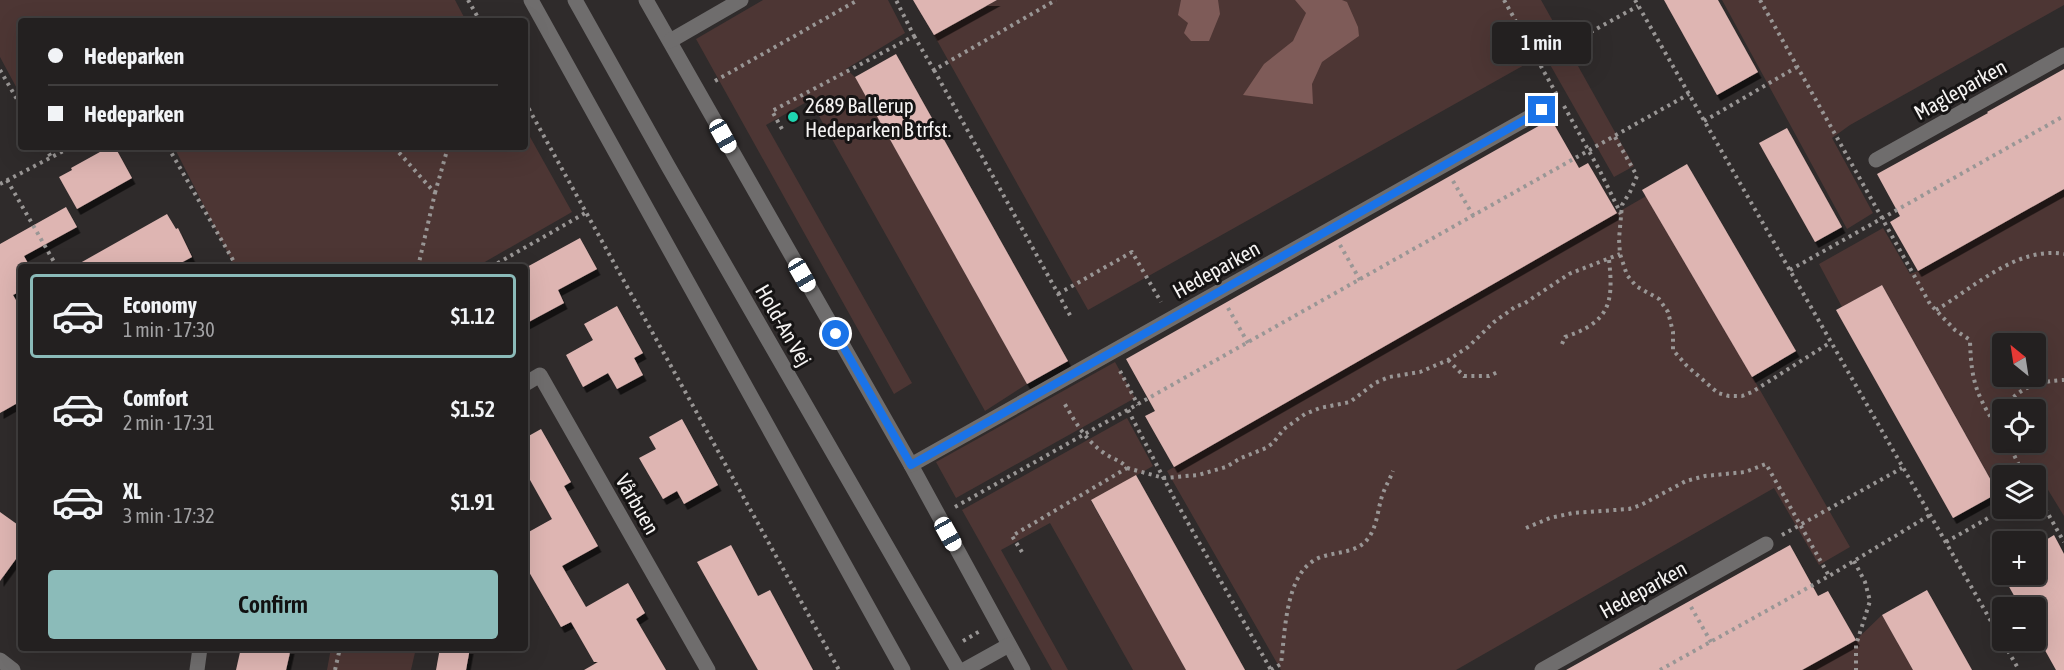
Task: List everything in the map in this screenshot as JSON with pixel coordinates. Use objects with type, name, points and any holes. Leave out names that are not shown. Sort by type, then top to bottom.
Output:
[{"type":"street","points":[[531,0],[903,670]]},
{"type":"street","name":"Hold-An Vej","points":[[575,0],[958,670]]},
{"type":"street","points":[[646,0],[911,465],[1023,670]]},
{"type":"street","points":[[670,41],[741,0]]},
{"type":"street","name":"Magleparken","points":[[1876,160],[2064,55]]},
{"type":"street","name":"Hedeparken","points":[[911,465],[1542,110]]},
{"type":"street","name":"Vårbuen","points":[[528,382],[540,375],[708,670]]},
{"type":"street","name":"Hedeparken","points":[[1542,670],[1766,544]]},
{"type":"street","points":[[964,670],[1009,645]]},
{"type":"street","points":[[197,670],[200,651]]},
{"type":"street","points":[[0,660],[14,670]]},
{"type":"path","points":[[468,0],[478,18]]},
{"type":"path","points":[[697,90],[858,0]]},
{"type":"path","points":[[896,0],[1071,317]]},
{"type":"path","points":[[934,70],[1056,0]]},
{"type":"path","points":[[1504,0],[1621,214]]},
{"type":"path","points":[[1635,0],[2019,670]]},
{"type":"path","points":[[1760,0],[1930,304],[1955,330],[1970,340],[1970,367],[1977,393],[1992,418]]},
{"type":"path","points":[[1538,61],[1638,6]]},
{"type":"path","points":[[782,129],[772,111],[914,36]]},
{"type":"path","points":[[1704,121],[1797,67]]},
{"type":"path","points":[[0,70],[18,101]]},
{"type":"path","points":[[939,516],[1689,94]]},
{"type":"path","points":[[528,107],[839,670]]},
{"type":"path","points":[[1790,270],[2064,116]]},
{"type":"path","points":[[1614,137],[1637,176],[1622,206],[1620,254],[1627,275],[1636,286],[1659,299],[1668,312],[1673,332],[1673,350],[1687,366],[1718,393],[1742,396],[1831,342]]},
{"type":"path","points":[[47,150],[51,158]]},
{"type":"path","points":[[0,184],[66,150]]},
{"type":"path","points":[[170,150],[235,264]]},
{"type":"path","points":[[397,150],[435,193]]},
{"type":"path","points":[[419,264],[447,150]]},
{"type":"path","points":[[7,180],[55,264]]},
{"type":"path","points":[[1461,195],[1474,217]]},
{"type":"path","points":[[496,264],[587,212]]},
{"type":"path","points":[[1058,294],[1132,252],[1148,278]]},
{"type":"path","points":[[1055,384],[1084,435],[1104,453],[1122,462],[1128,468],[1164,478],[1198,476],[1226,467],[1266,448],[1284,429],[1305,414],[1320,408],[1350,402],[1375,383],[1389,377],[1420,372],[1448,360],[1468,347],[1494,322],[1515,307],[1569,274],[1620,254]]},
{"type":"path","points":[[1936,310],[1999,270],[2021,260],[2042,254],[2064,254]]},
{"type":"path","points":[[1348,260],[1360,280]]},
{"type":"path","points":[[1562,344],[1565,337],[1576,335],[1589,328],[1605,313],[1611,287],[1609,260]]},
{"type":"path","points":[[1236,322],[1248,343]]},
{"type":"path","points":[[1110,353],[1138,405]]},
{"type":"path","points":[[1448,360],[1464,376],[1489,376],[1500,371]]},
{"type":"path","points":[[2013,399],[2026,387],[2043,381],[2064,380]]},
{"type":"path","points":[[1128,410],[1271,670],[1281,664],[1290,599],[1295,584],[1313,561],[1343,553],[1364,543],[1375,526],[1383,493],[1393,471]]},
{"type":"path","points":[[1526,528],[1550,518],[1573,513],[1629,509],[1686,481],[1705,476],[1745,472],[1766,465],[1829,576]]},
{"type":"path","points":[[1022,552],[1012,536],[1128,468]]},
{"type":"path","points":[[1766,544],[1902,468]]},
{"type":"path","points":[[2046,510],[2064,542]]},
{"type":"path","points":[[1660,670],[1829,576],[1930,515]]},
{"type":"path","points":[[1946,542],[1992,516]]},
{"type":"path","points":[[1854,561],[1865,582],[1870,601],[1856,645],[1856,670]]},
{"type":"path","points":[[1700,623],[1711,642]]},
{"type":"path","points":[[335,670],[339,651]]},
{"type":"shaded area","points":[[0,0],[455,0],[464,18],[18,18],[18,90],[0,57]]},
{"type":"shaded area","points":[[763,0],[888,0],[905,33],[846,69],[855,77],[1027,384],[985,411],[810,100],[766,125],[912,383],[894,394],[696,39]]},
{"type":"shaded area","points":[[997,0],[1541,0],[1634,166],[1614,177],[1544,54],[1088,310],[934,35]]},
{"type":"shaded area","points":[[1181,0],[1218,0],[1220,14],[1209,41],[1191,41],[1184,33],[1188,23],[1178,15]]},
{"type":"shaded area","points":[[1295,0],[1342,0],[1347,2],[1358,27],[1359,36],[1322,62],[1312,84],[1313,104],[1243,95],[1264,64],[1293,41],[1306,13]]},
{"type":"shaded area","points":[[1722,0],[2064,0],[2064,5],[1850,125],[1832,138],[1873,213],[1847,229]]},
{"type":"shaded area","points":[[528,133],[572,212],[481,264],[233,264],[176,150],[528,150]]},
{"type":"shaded area","points":[[2064,189],[2064,516],[2046,486],[2046,465],[1992,465],[1992,482],[1882,285],[1842,307],[1819,264],[1883,228],[1910,274]]},
{"type":"shaded area","points":[[1648,195],[1850,547],[1819,565],[1774,488],[1456,670],[1281,670],[1167,471]]},
{"type":"shaded area","points":[[1115,362],[1135,398],[956,498],[936,462]]},
{"type":"shaded area","points":[[1127,418],[1153,466],[1091,501],[1186,670],[1133,670],[1050,523],[1001,550],[1068,670],[1052,670],[962,510]]},
{"type":"shaded area","points":[[1882,615],[1913,670],[1802,670],[1856,640]]},
{"type":"shaded area","points":[[330,651],[415,651],[411,670],[327,670]]},
{"type":"building","points":[[913,0],[997,0],[934,35]]},
{"type":"building","points":[[1664,0],[1718,0],[1758,72],[1717,95]]},
{"type":"building","points":[[896,54],[1068,361],[1027,384],[855,77]]},
{"type":"building","points":[[2064,69],[2064,189],[1918,271],[1890,222],[1900,216],[1877,174]]},
{"type":"building","points":[[1551,119],[1579,168],[1588,163],[1617,213],[1174,467],[1145,416],[1155,411],[1126,359]]},
{"type":"building","points":[[1787,128],[1842,227],[1815,242],[1759,143]]},
{"type":"building","points":[[104,150],[117,150],[132,178],[77,209],[59,177],[72,170],[71,168]]},
{"type":"building","points":[[1687,164],[1796,351],[1752,377],[1642,190]]},
{"type":"building","points":[[66,207],[77,227],[24,256],[28,264],[18,264],[18,292],[13,295],[18,304],[18,403],[0,413],[0,244]]},
{"type":"building","points":[[167,214],[176,229],[178,228],[192,257],[179,264],[78,264]]},
{"type":"building","points":[[580,238],[597,269],[558,290],[564,303],[528,322],[528,266]]},
{"type":"building","points":[[1882,285],[1992,482],[1992,496],[1953,518],[1836,310]]},
{"type":"building","points":[[617,306],[643,353],[634,358],[643,375],[617,389],[608,373],[583,387],[566,355],[593,340],[584,324]]},
{"type":"building","points":[[682,419],[718,485],[684,504],[677,491],[663,499],[639,458],[656,449],[649,437]]},
{"type":"building","points":[[541,429],[571,482],[564,486],[598,546],[562,566],[586,607],[628,583],[645,613],[636,619],[666,670],[584,670],[598,662],[594,662],[571,622],[561,627],[528,570],[528,532],[552,519],[528,476],[528,436]]},
{"type":"building","points":[[1136,475],[1245,670],[1186,670],[1091,500]]},
{"type":"building","points":[[0,512],[18,525],[18,556],[0,581]]},
{"type":"building","points":[[2054,535],[2064,554],[2064,670],[2056,670],[2045,651],[2046,597],[2015,597],[2008,585],[2046,585],[2046,540]]},
{"type":"building","points":[[731,545],[758,596],[770,590],[813,670],[758,670],[697,562]]},
{"type":"building","points":[[1790,545],[1818,596],[1828,591],[1856,640],[1802,670],[1566,670]]},
{"type":"building","points":[[1927,590],[1972,670],[1913,670],[1882,615]]},
{"type":"building","points":[[240,651],[290,651],[286,670],[236,670]]},
{"type":"building","points":[[439,651],[469,651],[466,670],[436,670]]},
{"type":"place","name":"2689 Ballerup Hedeparken B trfst.","points":[[793,117]]},
{"type":"route","points":[[836,334],[911,465],[1542,110]]}]
